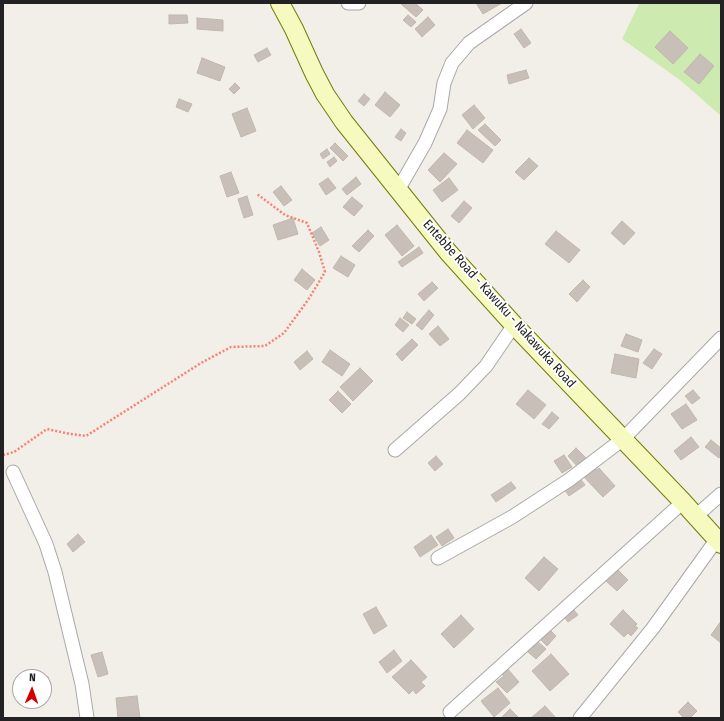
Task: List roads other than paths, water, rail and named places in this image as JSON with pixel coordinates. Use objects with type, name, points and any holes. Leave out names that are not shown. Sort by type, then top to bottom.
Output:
[{"type":"main road","name":"Entebbe Road - Kawuku - Nakawuka Road","points":[[280,3],[325,94],[344,122],[448,252],[514,325],[683,502],[719,542]]},
{"type":"street","points":[[348,3],[359,3]]},
{"type":"street","points":[[398,190],[425,143],[440,109],[444,83],[452,63],[469,43],[526,3]]},
{"type":"street","points":[[395,450],[459,394],[486,366],[514,325]]},
{"type":"street","points":[[438,558],[512,517],[569,480],[623,439],[721,338]]},
{"type":"street","points":[[13,472],[46,544],[55,572],[82,684],[87,718]]},
{"type":"street","points":[[696,516],[721,494]]},
{"type":"street","points":[[450,712],[683,502]]},
{"type":"street","points":[[580,718],[653,628],[719,542]]}]
